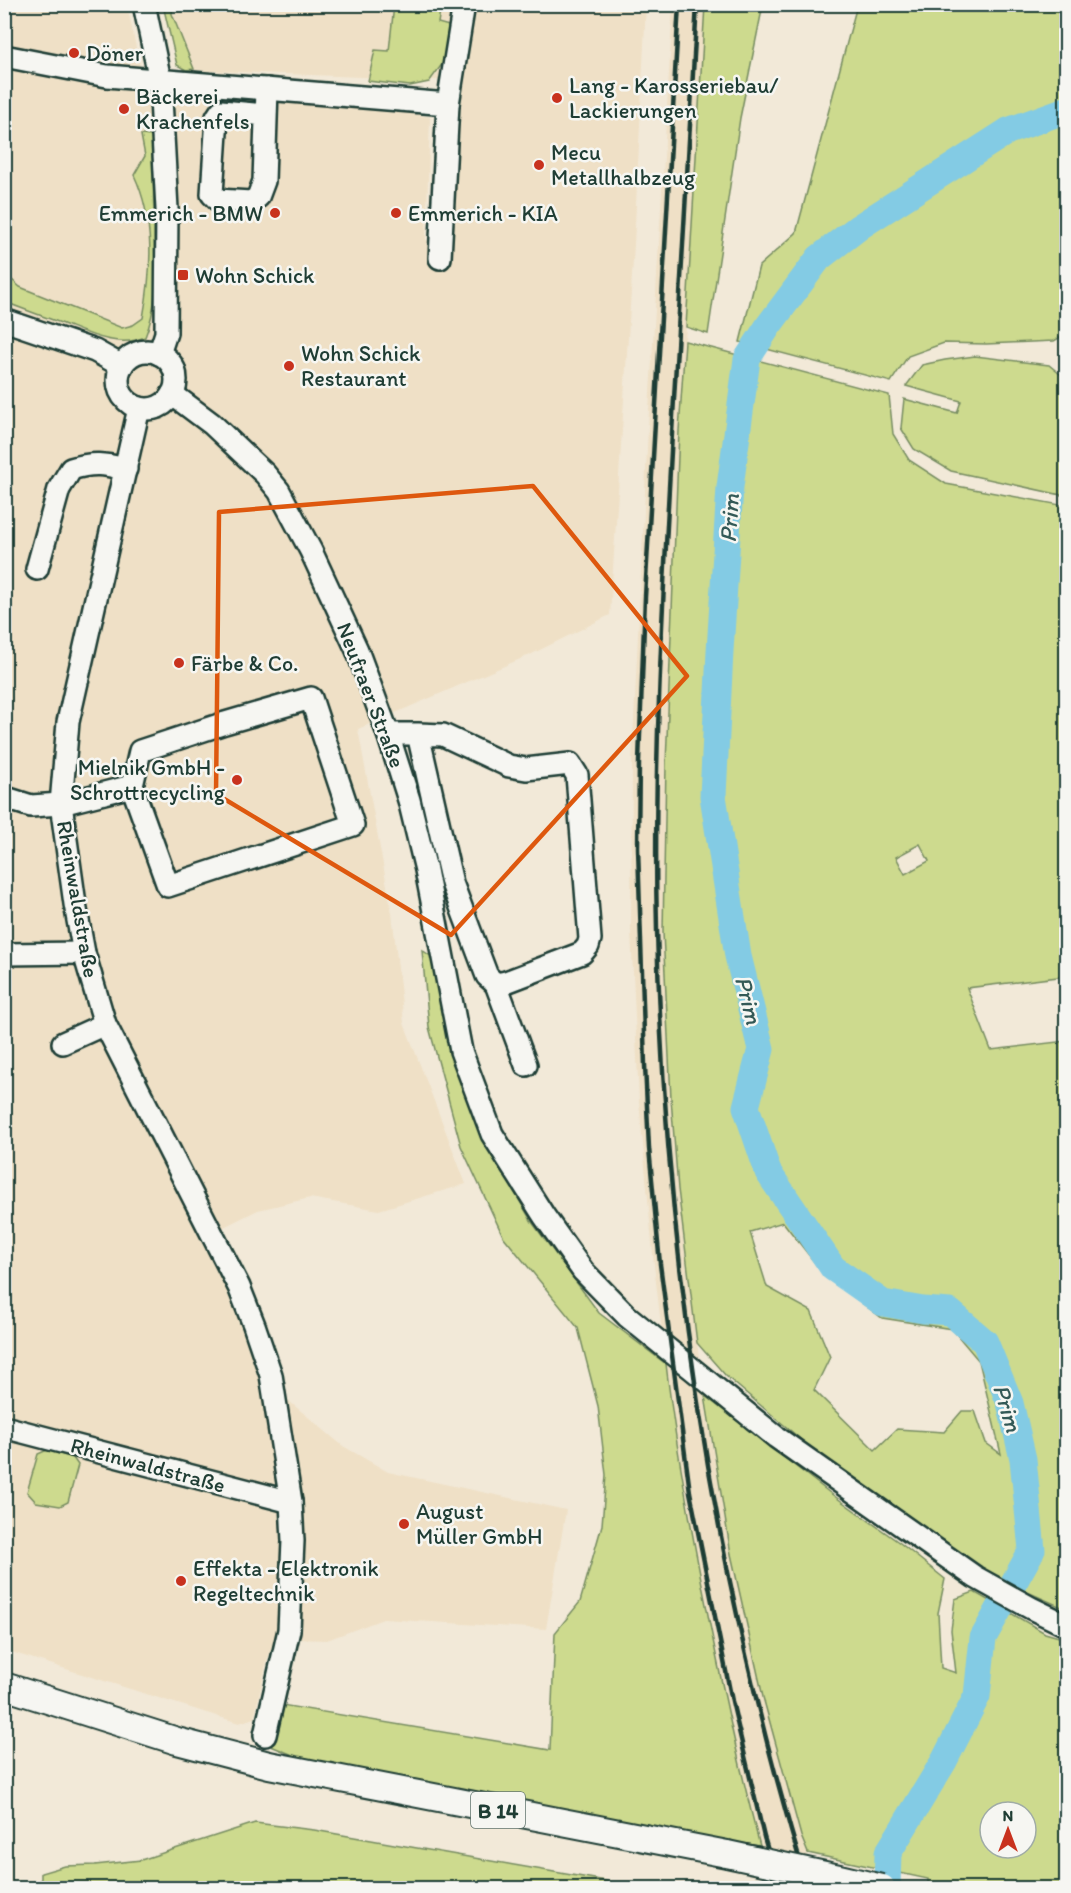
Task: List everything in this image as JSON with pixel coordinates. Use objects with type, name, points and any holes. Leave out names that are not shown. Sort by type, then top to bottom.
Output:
[{"type":"main road","name":"B 14","points":[[4,1686],[177,1741],[257,1761],[727,1854],[882,1888]]},
{"type":"street","points":[[144,4],[160,80],[167,209],[166,333],[159,354]]},
{"type":"street","points":[[440,258],[448,104],[464,4]]},
{"type":"street","points":[[4,57],[107,76],[448,104]]},
{"type":"street","points":[[266,115],[267,89]]},
{"type":"street","points":[[4,320],[95,351],[122,366]]},
{"type":"street","points":[[147,352],[159,354],[169,362],[175,372],[176,384],[165,403],[148,409],[139,408],[126,401],[121,393],[118,378],[122,366],[136,354],[147,352]]},
{"type":"street","name":"Neufraer Straße","points":[[172,394],[212,424],[266,474],[279,491],[311,551],[357,650],[409,800],[426,870],[461,1051],[492,1134],[544,1216],[591,1278],[627,1316],[776,1437],[975,1577],[1066,1625]]},
{"type":"street","name":"Rheinwaldstraße","points":[[139,408],[68,722],[61,804],[84,953],[105,1024],[239,1287],[255,1325],[271,1375],[291,1502],[293,1541],[289,1630],[264,1705],[265,1735]]},
{"type":"street","points":[[37,569],[59,489],[71,469],[100,463],[126,469]]},
{"type":"street","points":[[311,698],[353,825],[168,886],[132,786],[140,751],[311,698]]},
{"type":"street","points":[[388,734],[442,735],[509,766],[525,769],[570,764],[577,775],[590,939],[588,946],[582,953],[496,984]]},
{"type":"street","points":[[418,734],[452,883],[488,976],[496,984],[526,1065]]},
{"type":"street","points":[[9,799],[31,806],[61,804],[132,786]]},
{"type":"street","points":[[4,954],[84,953]]},
{"type":"street","points":[[63,1043],[105,1024]]},
{"type":"street","name":"Rheinwaldstraße","points":[[4,1427],[291,1502]]},
{"type":"highlighted area","points":[[533,486],[687,676],[451,935],[216,794],[219,512]]},
{"type":"shaded area","points":[[5,5],[127,5],[145,90],[394,110],[430,117],[426,240],[450,243],[462,81],[186,70],[177,65],[163,5],[646,5],[634,245],[610,615],[532,654],[358,729],[392,913],[404,1023],[466,1184],[379,1210],[310,1198],[258,1210],[200,1239],[233,1299],[262,1388],[284,1397],[343,1446],[388,1472],[566,1510],[546,1629],[383,1619],[327,1640],[296,1639],[276,1634],[267,1661],[254,1718],[239,1723],[5,1650]]},
{"type":"shaded area","points":[[673,5],[705,5],[679,431],[666,764],[663,932],[678,1189],[707,1416],[731,1554],[763,1697],[801,1836],[819,1888],[772,1888],[748,1801],[697,1561],[672,1418],[654,1265],[639,1101],[631,931],[632,761],[648,428]]},
{"type":"green space","points":[[163,5],[173,5],[172,14],[194,69],[186,70],[177,65]]},
{"type":"green space","points":[[394,5],[441,5],[438,23],[449,26],[443,63],[429,82],[410,86],[368,81],[375,50],[389,51]]},
{"type":"green space","points":[[705,5],[763,5],[740,118],[708,334],[686,327]]},
{"type":"green space","points":[[857,5],[1066,5],[1066,334],[1054,341],[944,343],[908,356],[891,382],[740,342],[759,266],[796,233]]},
{"type":"green space","points":[[141,135],[152,136],[155,275],[154,300],[145,337],[124,341],[103,338],[5,302],[5,257],[11,259],[11,279],[20,287],[122,328],[133,325],[143,318],[150,264],[150,245],[146,210],[134,175],[145,156]]},
{"type":"green space","points":[[685,341],[889,395],[893,434],[909,460],[946,484],[1066,506],[1066,976],[967,988],[991,1050],[1066,1041],[1066,1609],[987,1574],[824,1459],[726,1376],[697,1343],[678,1189],[663,932],[666,764],[679,431]],"holes":[[[920,844],[929,861],[905,874],[896,857]],[[783,1222],[825,1276],[882,1318],[952,1329],[979,1361],[1001,1454],[986,1443],[975,1411],[962,1411],[944,1432],[897,1429],[875,1450],[814,1390],[830,1357],[811,1311],[767,1287],[750,1232]]]},
{"type":"green space","points":[[975,356],[1049,365],[1066,379],[1066,496],[951,471],[914,449],[901,428],[904,399],[957,413],[961,401],[906,386],[922,365]]},
{"type":"green space","points":[[422,950],[432,957],[452,1052],[484,1140],[532,1222],[599,1313],[666,1364],[680,1460],[703,1588],[733,1733],[760,1846],[586,1818],[300,1758],[271,1746],[282,1705],[550,1750],[555,1633],[580,1602],[602,1525],[606,1475],[598,1406],[578,1328],[503,1236],[461,1146],[429,1027]]},
{"type":"green space","points":[[705,1396],[945,1579],[938,1613],[941,1668],[956,1673],[951,1630],[955,1599],[974,1592],[1045,1633],[1066,1639],[1066,1888],[928,1888],[928,1879],[808,1853],[801,1836],[763,1697],[731,1554]]},
{"type":"green space","points":[[47,1450],[73,1458],[78,1465],[68,1502],[60,1506],[36,1502],[27,1492],[38,1454]]},
{"type":"green space","points":[[255,1823],[314,1830],[606,1881],[618,1888],[41,1888],[41,1873],[65,1866],[141,1860]]},
{"type":"waterway","name":"Prim","points":[[887,1888],[888,1853],[944,1761],[977,1696],[983,1638],[1032,1550],[1023,1459],[1010,1403],[985,1342],[950,1312],[883,1303],[833,1268],[768,1172],[746,1107],[761,1049],[738,956],[713,796],[730,487],[747,359],[769,325],[819,258],[859,227],[1008,131],[1066,110]]},
{"type":"railway","points":[[679,4],[645,597],[639,762],[638,848],[649,1148],[660,1264],[690,1492],[732,1701],[764,1837],[779,1888]]},
{"type":"railway","points":[[697,4],[665,557],[660,682],[656,868],[662,1052],[670,1174],[683,1294],[720,1533],[745,1652],[774,1770],[808,1888]]},
{"type":"place","name":"Döner","points":[[74,53]]},
{"type":"place","name":"Lang - Karosseriebau/ Lackierungen","points":[[557,98]]},
{"type":"place","name":"Bäckerei Krachenfels","points":[[124,109]]},
{"type":"place","name":"Mecu Metallhalbzeug","points":[[539,165]]},
{"type":"place","name":"Emmerich - BMW","points":[[275,213]]},
{"type":"place","name":"Emmerich - KIA","points":[[396,213]]},
{"type":"place","name":"Wohn Schick","points":[[183,275]]},
{"type":"place","name":"Wohn Schick Restaurant","points":[[289,366]]},
{"type":"place","name":"Färbe & Co.","points":[[179,663]]},
{"type":"place","name":"Mielnik GmbH - Schrottrecycling","points":[[237,780]]},
{"type":"place","name":"August Müller GmbH","points":[[404,1524]]},
{"type":"place","name":"Effekta - Elektronik Regeltechnik","points":[[181,1581]]}]
